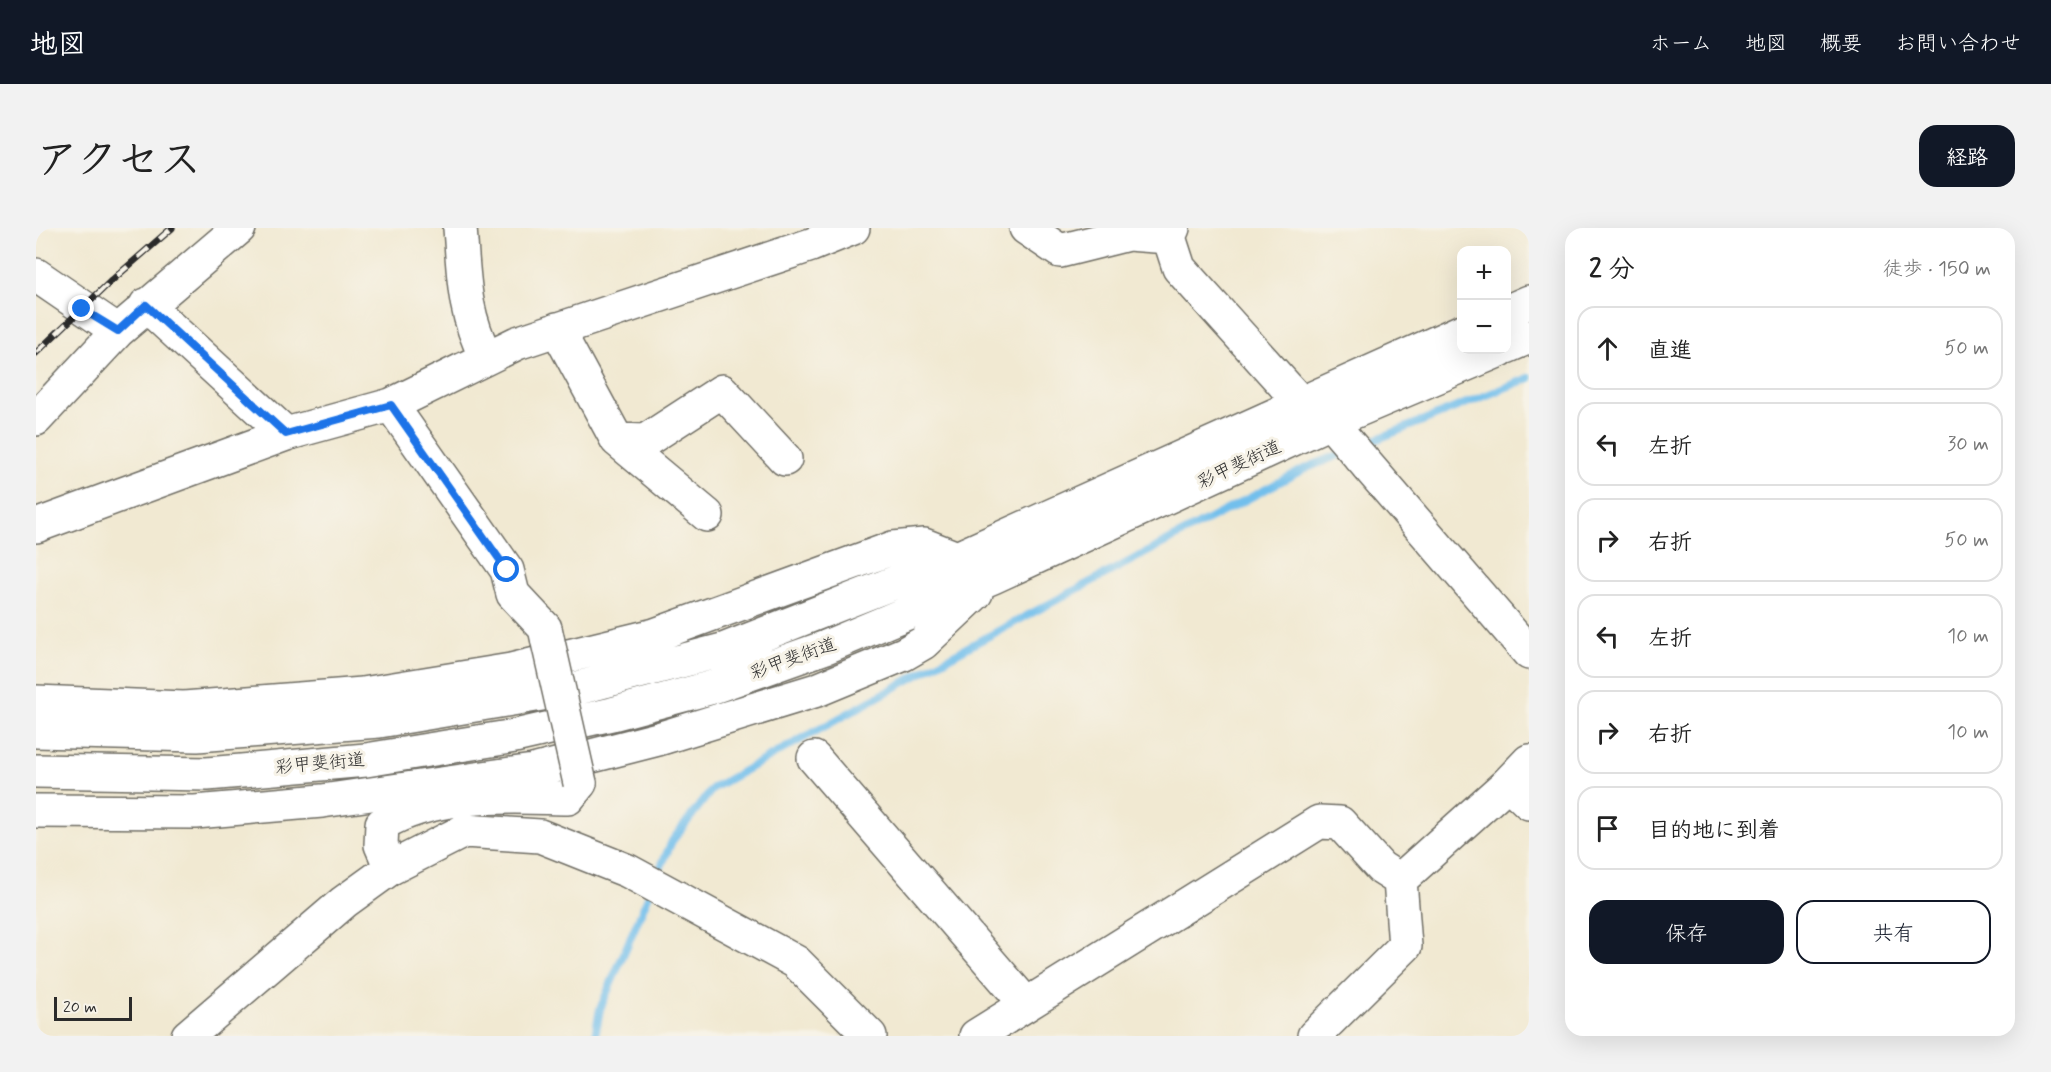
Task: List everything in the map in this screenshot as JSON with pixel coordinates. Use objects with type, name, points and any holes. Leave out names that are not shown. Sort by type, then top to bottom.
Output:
[{"type":"main road","points":[[36,418],[118,331],[239,228]]},
{"type":"main road","points":[[460,228],[467,307],[472,330],[486,357]]},
{"type":"main road","points":[[36,526],[286,434],[391,405],[517,343],[811,245],[853,228]]},
{"type":"main road","points":[[1026,228],[1059,251],[1128,234],[1171,233],[1179,268],[1300,402],[1330,422],[1529,653]]},
{"type":"main road","points":[[36,275],[118,331]]},
{"type":"main road","points":[[1511,310],[1529,302]]},
{"type":"main road","points":[[146,305],[286,434]]},
{"type":"main road","points":[[558,329],[617,440],[707,515]]},
{"type":"main road","name":"彩甲斐街道","points":[[36,731],[197,735],[379,721],[578,688],[723,650],[957,558],[1457,333]]},
{"type":"main road","points":[[1511,345],[1529,337]]},
{"type":"main road","name":"彩甲斐街道","points":[[36,771],[207,774],[366,760],[515,736],[612,714],[713,687],[826,647],[993,577],[1330,422],[1491,354]]},
{"type":"main road","points":[[617,440],[645,441],[722,391],[784,459]]},
{"type":"main road","points":[[391,405],[507,570],[513,594],[545,628],[580,783],[568,798],[474,796],[401,813],[382,824],[381,845],[391,868]]},
{"type":"main road","points":[[36,702],[183,708],[363,694],[511,670],[655,635],[893,548],[924,545],[957,558]]},
{"type":"main road","points":[[36,811],[195,812],[322,801],[533,771],[658,739],[817,690],[904,654],[923,643],[993,577]]},
{"type":"main road","points":[[814,758],[1026,1004]]},
{"type":"main road","points":[[1400,880],[1522,783]]},
{"type":"main road","points":[[976,1036],[1319,822],[1340,823],[1381,868],[1400,880]]},
{"type":"main road","points":[[188,1036],[344,902],[391,868],[464,831],[540,836],[628,871],[796,962],[870,1036]]},
{"type":"main road","points":[[1314,1036],[1405,946],[1400,880]]},
{"type":"waterway","points":[[1360,446],[1529,378]]},
{"type":"waterway","points":[[656,878],[672,841],[713,788],[968,647],[1304,469],[1346,452]]},
{"type":"waterway","points":[[595,1036],[600,1009],[650,892]]},
{"type":"railway","points":[[36,353],[110,282],[172,228]]},
{"type":"route","points":[[82,309],[118,331],[146,305],[286,434],[391,405],[507,570]]}]
